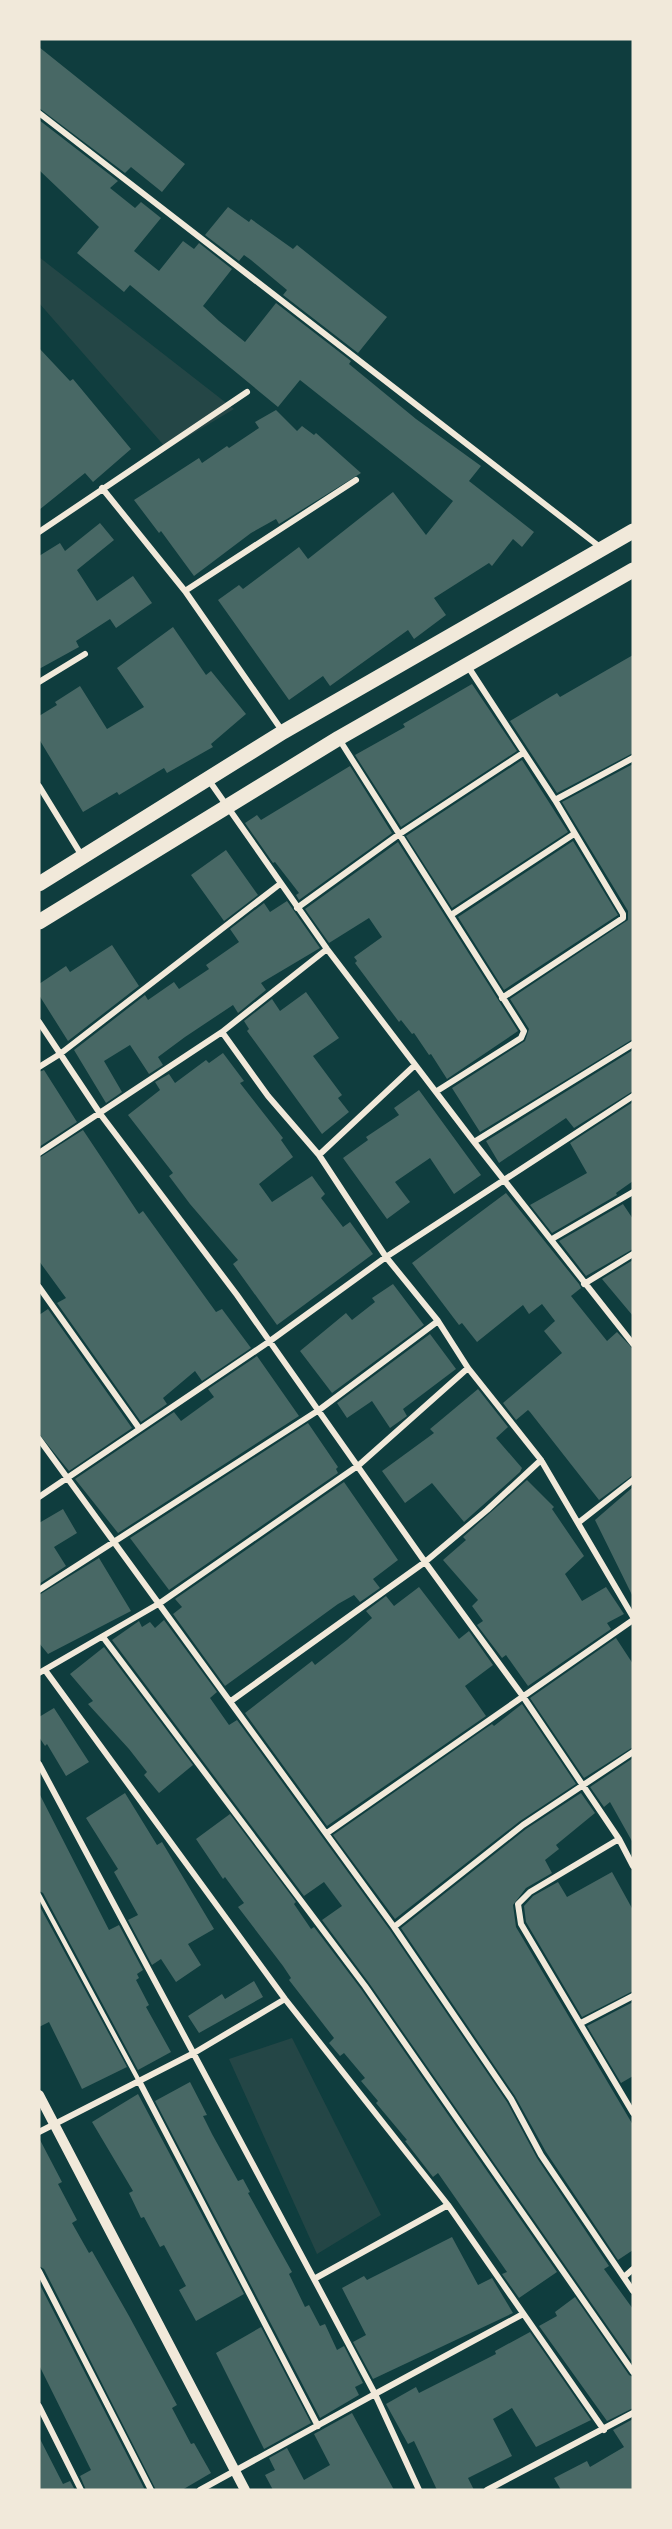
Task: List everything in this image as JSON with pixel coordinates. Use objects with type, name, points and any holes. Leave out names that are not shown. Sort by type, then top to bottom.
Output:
[{"type":"main road","points":[[39,884],[283,732],[633,531]]},
{"type":"main road","points":[[39,922],[226,805],[339,738],[633,570]]},
{"type":"street","points":[[39,113],[601,548]]},
{"type":"street","points":[[39,532],[247,392]]},
{"type":"street","points":[[185,591],[356,480]]},
{"type":"street","points":[[102,488],[185,591],[283,732]]},
{"type":"street","points":[[39,682],[85,654]]},
{"type":"street","points":[[467,664],[555,801],[623,918],[502,998]]},
{"type":"street","points":[[339,738],[524,1035],[437,1091]]},
{"type":"street","points":[[297,908],[398,835],[523,753]]},
{"type":"street","points":[[555,801],[633,758]]},
{"type":"street","points":[[208,778],[327,949],[474,1142],[552,1239],[584,1284],[633,1344]]},
{"type":"street","points":[[39,786],[82,856]]},
{"type":"street","points":[[451,915],[574,834]]},
{"type":"street","points":[[39,1067],[60,1054],[280,884]]},
{"type":"street","points":[[39,1154],[101,1115],[222,1032],[327,949]]},
{"type":"street","points":[[39,1022],[101,1115],[270,1341],[425,1562],[522,1695],[619,1839],[633,1866]]},
{"type":"street","points":[[222,1032],[268,1096],[319,1155],[386,1257],[438,1321],[468,1368],[541,1460],[633,1619],[327,1833]]},
{"type":"street","points":[[474,1142],[633,1044]]},
{"type":"street","points":[[319,1155],[415,1065]]},
{"type":"street","points":[[39,1497],[270,1341],[386,1257],[633,1096]]},
{"type":"street","points":[[552,1239],[633,1192]]},
{"type":"street","points":[[584,1284],[633,1254]]},
{"type":"street","points":[[39,1287],[139,1428]]},
{"type":"street","points":[[39,1590],[319,1410],[438,1321]]},
{"type":"street","points":[[468,1368],[359,1465],[160,1603],[42,1671],[285,2000],[448,2205],[604,2430]]},
{"type":"street","points":[[39,1439],[394,1927],[511,2099],[541,2155],[633,2291]]},
{"type":"street","points":[[231,1701],[425,1562],[487,1510],[541,1460]]},
{"type":"street","points":[[578,1523],[633,1480]]},
{"type":"street","points":[[103,1637],[365,1986],[633,2372]]},
{"type":"street","points":[[394,1927],[524,1825],[633,1752]]},
{"type":"street","points":[[39,1764],[375,2394],[419,2490]]},
{"type":"street","points":[[619,1839],[530,1892],[518,1904],[521,1924],[633,2113]]},
{"type":"street","points":[[581,2024],[633,1996]]},
{"type":"street","points":[[39,2132],[194,2053],[285,2000]]},
{"type":"street","points":[[139,2081],[318,2426]]},
{"type":"street","points":[[39,2095],[207,2413],[245,2490]]},
{"type":"street","points":[[314,2279],[448,2205]]},
{"type":"street","points":[[624,2277],[633,2269]]},
{"type":"street","points":[[39,2271],[152,2490]]},
{"type":"street","points":[[200,2490],[523,2314]]},
{"type":"street","points":[[39,2406],[81,2490]]},
{"type":"street","points":[[487,2490],[633,2413]]},
{"type":"lane","points":[[39,1895],[139,2081]]},
{"type":"shaded area","points":[[39,257],[234,409],[167,449],[39,303]]},
{"type":"shaded area","points":[[292,2038],[381,2215],[317,2254],[229,2059]]},
{"type":"building","points":[[39,47],[185,164],[162,192],[131,167],[125,173],[39,108]]},
{"type":"building","points":[[39,120],[118,181],[110,188],[135,208],[141,202],[161,218],[134,251],[159,271],[183,241],[194,249],[199,243],[232,269],[203,306],[245,342],[276,303],[351,361],[349,364],[416,419],[481,466],[469,481],[534,532],[522,547],[513,539],[492,566],[489,563],[434,598],[446,615],[414,639],[408,630],[330,686],[323,676],[289,700],[218,600],[239,585],[243,589],[299,547],[308,559],[393,492],[426,535],[453,501],[300,380],[278,407],[130,285],[124,292],[77,253],[99,227],[39,170]]},
{"type":"building","points":[[228,207],[249,222],[251,219],[293,249],[297,245],[387,317],[358,353],[283,295],[287,290],[251,260],[244,255],[239,261],[205,235]]},
{"type":"building","points":[[39,348],[70,381],[73,379],[131,449],[93,482],[85,473],[39,510]]},
{"type":"building","points":[[276,410],[297,431],[302,426],[314,435],[316,433],[361,473],[279,524],[276,519],[251,533],[194,576],[161,531],[159,533],[134,500],[199,458],[202,463],[227,446],[229,448],[259,428],[255,422]]},
{"type":"building","points":[[100,523],[114,540],[77,570],[97,601],[133,576],[152,603],[116,628],[110,619],[76,641],[79,647],[39,669],[39,556],[60,543],[65,551]]},
{"type":"building","points":[[173,627],[206,675],[211,671],[246,714],[211,744],[213,747],[167,773],[164,768],[119,795],[117,792],[83,812],[39,739],[39,716],[57,705],[55,702],[80,686],[107,729],[144,707],[117,668]]},
{"type":"building","points":[[633,655],[633,753],[557,793],[510,721],[557,693],[560,697]]},
{"type":"building","points":[[472,684],[517,751],[401,827],[355,755],[405,727],[403,724]]},
{"type":"building","points":[[522,760],[568,832],[452,908],[406,836]]},
{"type":"building","points":[[633,764],[633,1039],[480,1132],[452,1088],[525,1041],[529,1029],[510,999],[628,920],[628,911],[562,802]]},
{"type":"building","points":[[350,766],[392,833],[299,900],[296,895],[299,893],[275,862],[273,863],[245,823],[257,815],[261,820]]},
{"type":"building","points":[[573,841],[618,915],[504,990],[458,917]]},
{"type":"building","points":[[398,842],[518,1031],[447,1079],[431,1054],[429,1055],[414,1033],[412,1034],[401,1020],[399,1022],[355,963],[357,961],[354,957],[382,937],[369,918],[329,943],[305,909]]},
{"type":"building","points":[[226,850],[258,895],[224,921],[191,875]]},
{"type":"building","points":[[287,901],[320,948],[261,983],[266,990],[238,1013],[233,1005],[185,1037],[158,1057],[163,1065],[149,1074],[130,1045],[104,1061],[122,1092],[106,1103],[74,1050],[145,995],[148,1000],[174,982],[179,989],[209,969],[206,965],[239,942],[230,929],[264,903],[270,912]]},
{"type":"building","points":[[112,945],[139,986],[68,1041],[39,995],[39,984],[66,966],[70,972]]},
{"type":"building","points":[[306,992],[339,1038],[313,1056],[342,1095],[338,1098],[349,1112],[322,1134],[247,1031],[249,1029],[244,1021],[272,999],[280,1011]]},
{"type":"building","points":[[633,1050],[633,1091],[574,1128],[566,1118],[499,1163],[486,1141]]},
{"type":"building","points":[[223,1053],[244,1081],[240,1083],[283,1138],[281,1140],[293,1157],[259,1184],[272,1202],[312,1176],[325,1194],[321,1198],[343,1227],[350,1222],[373,1254],[277,1325],[233,1264],[238,1260],[190,1204],[169,1176],[173,1173],[128,1115],[160,1090],[155,1082],[169,1074],[175,1083],[206,1060],[209,1063]]},
{"type":"building","points":[[44,1070],[77,1122],[39,1147],[39,1072]]},
{"type":"building","points":[[419,1090],[481,1175],[454,1194],[430,1158],[395,1182],[410,1202],[387,1219],[343,1158],[368,1140],[366,1137],[399,1115],[394,1108]]},
{"type":"building","points":[[633,1102],[633,1181],[616,1193],[617,1195],[552,1233],[530,1205],[587,1173],[570,1143]]},
{"type":"building","points":[[83,1130],[139,1214],[143,1211],[216,1312],[222,1309],[251,1348],[202,1381],[195,1371],[163,1398],[167,1404],[141,1422],[57,1303],[66,1298],[39,1261],[39,1158]]},
{"type":"building","points":[[506,1193],[579,1284],[581,1288],[571,1296],[607,1341],[617,1332],[633,1349],[633,1475],[599,1500],[530,1412],[528,1410],[516,1420],[503,1403],[562,1353],[544,1331],[555,1321],[542,1304],[529,1314],[523,1305],[477,1342],[462,1323],[459,1325],[412,1263]]},
{"type":"building","points":[[623,1204],[633,1219],[633,1249],[586,1276],[559,1241]]},
{"type":"building","points":[[633,1260],[633,1316],[602,1279]]},
{"type":"building","points":[[393,1284],[424,1325],[332,1393],[300,1351],[346,1313],[352,1320],[375,1302],[372,1298]]},
{"type":"building","points":[[48,1309],[132,1428],[69,1471],[39,1434],[39,1315]]},
{"type":"building","points":[[430,1334],[456,1369],[403,1409],[407,1416],[390,1428],[372,1401],[347,1418],[337,1403]]},
{"type":"building","points":[[257,1356],[299,1416],[118,1533],[75,1479],[174,1412],[181,1421],[214,1397],[208,1389]]},
{"type":"building","points":[[478,1389],[508,1427],[496,1438],[522,1468],[520,1472],[464,1522],[432,1483],[405,1503],[382,1471],[434,1433],[430,1429]]},
{"type":"building","points":[[308,1423],[338,1467],[336,1469],[338,1473],[169,1590],[130,1538]]},
{"type":"building","points":[[527,1480],[554,1507],[552,1509],[584,1556],[565,1574],[582,1601],[606,1587],[624,1614],[607,1623],[611,1629],[528,1686],[506,1655],[502,1658],[477,1625],[483,1621],[472,1606],[478,1600],[443,1560],[466,1540],[463,1537]]},
{"type":"building","points":[[344,1482],[398,1560],[373,1579],[380,1588],[360,1602],[354,1595],[338,1604],[225,1686],[173,1614],[182,1607],[175,1599]]},
{"type":"building","points":[[633,1487],[633,1597],[595,1520]]},
{"type":"building","points":[[63,1509],[77,1533],[54,1547],[66,1566],[39,1584],[39,1523]]},
{"type":"building","points":[[99,1558],[131,1611],[48,1654],[39,1643],[39,1595]]},
{"type":"building","points":[[419,1587],[459,1639],[469,1631],[493,1665],[465,1686],[486,1716],[327,1826],[245,1713],[312,1661],[315,1665],[347,1640],[372,1618],[366,1611],[386,1596],[394,1606]]},
{"type":"building","points":[[164,1620],[217,1692],[210,1698],[229,1725],[237,1720],[390,1930],[507,2102],[537,2158],[609,2266],[604,2269],[633,2309],[633,2363],[369,1983],[322,1920],[342,1906],[324,1882],[304,1896],[112,1640],[139,1621],[142,1627],[150,1622],[155,1628]]},
{"type":"building","points":[[616,1638],[633,1664],[633,1747],[584,1778],[530,1698]]},
{"type":"building","points":[[104,1647],[193,1765],[159,1793],[144,1775],[147,1772],[129,1749],[88,1704],[93,1701],[70,1674]]},
{"type":"building","points":[[522,1704],[576,1784],[520,1821],[395,1919],[333,1835],[492,1724],[494,1726]]},
{"type":"building","points":[[54,1708],[89,1762],[66,1776],[47,1744],[45,1746],[39,1737],[39,1717]]},
{"type":"building","points":[[633,1758],[633,1843],[610,1802],[604,1807],[590,1787]]},
{"type":"building","points":[[39,1793],[109,1930],[119,1925],[143,1970],[137,1974],[139,1978],[136,1980],[149,2005],[146,2007],[171,2052],[138,2070],[43,1893],[39,1891]]},
{"type":"building","points":[[125,1793],[157,1845],[162,1842],[214,1929],[188,1944],[201,1965],[176,1982],[161,1959],[152,1965],[128,1920],[138,1915],[114,1872],[118,1869],[86,1818]]},
{"type":"building","points":[[581,1793],[595,1813],[556,1845],[559,1849],[545,1860],[552,1873],[526,1888],[513,1905],[516,1927],[633,2125],[633,2250],[618,2260],[546,2152],[515,2096],[401,1928],[526,1829]]},
{"type":"building","points":[[230,1814],[296,1902],[294,1904],[311,1929],[314,1927],[361,1989],[557,2272],[519,2298],[502,2274],[507,2272],[438,2173],[433,2177],[405,2141],[407,2140],[376,2103],[378,2101],[361,2081],[365,2078],[344,2053],[340,2056],[329,2043],[334,2038],[289,1980],[291,1978],[283,1966],[238,1907],[244,1903],[225,1877],[223,1879],[196,1839]]},
{"type":"building","points":[[612,1872],[633,1910],[633,1991],[582,2017],[526,1922],[524,1906],[533,1896],[558,1882],[567,1897]]},
{"type":"building","points":[[39,1905],[127,2067],[82,2089],[49,2022],[39,2027]]},
{"type":"building","points":[[254,1981],[263,1997],[199,2033],[188,2016],[222,1994],[225,1999]]},
{"type":"building","points":[[633,2002],[633,2076],[621,2083],[587,2026]]},
{"type":"building","points":[[190,2082],[207,2115],[203,2116],[212,2134],[238,2181],[243,2179],[250,2192],[248,2193],[292,2272],[289,2274],[305,2307],[309,2305],[320,2326],[325,2324],[337,2350],[344,2346],[363,2383],[355,2387],[359,2395],[320,2418],[155,2101]]},
{"type":"building","points":[[138,2094],[244,2294],[196,2321],[179,2290],[186,2286],[164,2245],[160,2247],[144,2217],[141,2218],[129,2193],[133,2191],[92,2122]]},
{"type":"building","points":[[39,2138],[62,2182],[58,2184],[77,2220],[72,2223],[89,2253],[92,2251],[129,2316],[177,2405],[172,2408],[191,2444],[194,2443],[211,2473],[182,2490],[156,2490],[44,2269],[39,2266]]},
{"type":"building","points":[[452,2237],[478,2285],[492,2278],[513,2313],[373,2379],[353,2342],[366,2335],[342,2288],[364,2276],[367,2280]]},
{"type":"building","points":[[39,2283],[145,2490],[86,2490],[80,2476],[91,2470],[39,2365]]},
{"type":"building","points":[[575,2297],[629,2375],[633,2377],[633,2408],[607,2421],[539,2326],[557,2316],[555,2312]]},
{"type":"building","points":[[261,2327],[311,2423],[264,2449],[216,2353]]},
{"type":"building","points":[[530,2332],[591,2420],[536,2447],[512,2408],[493,2419],[512,2456],[468,2478],[474,2490],[437,2490],[414,2441],[408,2444],[386,2404],[416,2387],[419,2393],[496,2354],[495,2351]]},
{"type":"building","points":[[352,2413],[394,2490],[273,2490],[265,2475],[275,2470],[269,2458],[287,2448],[304,2480],[330,2465],[314,2434]]},
{"type":"building","points":[[633,2419],[633,2490],[561,2490],[554,2478],[587,2461],[590,2467],[624,2447],[613,2430]]},
{"type":"building","points":[[39,2437],[63,2484],[70,2481],[75,2490],[39,2490]]}]
